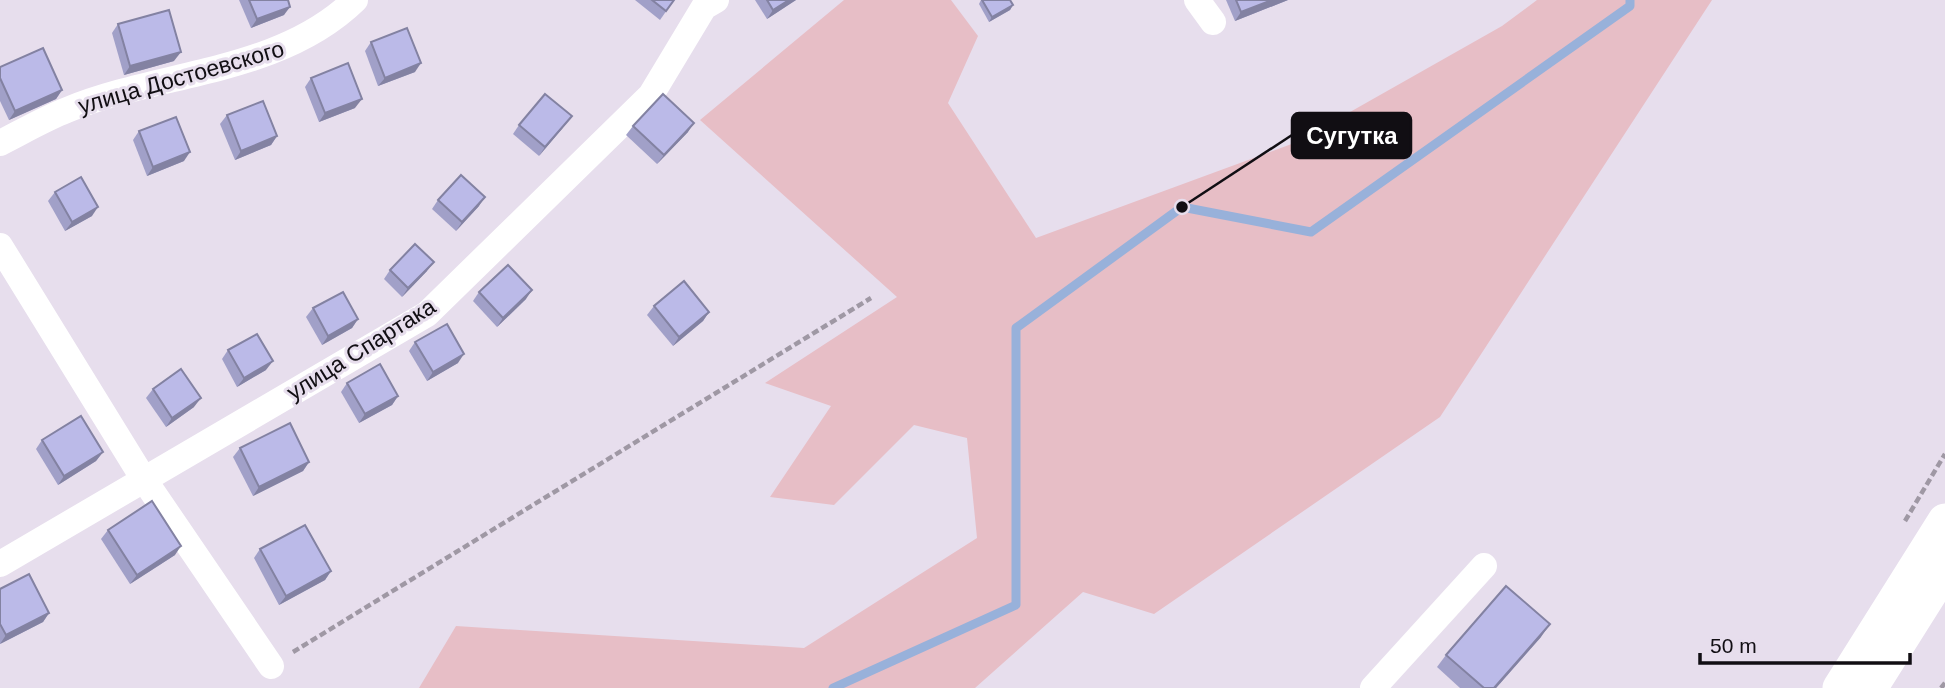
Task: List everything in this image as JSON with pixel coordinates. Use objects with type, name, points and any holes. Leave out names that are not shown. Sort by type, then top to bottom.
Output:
[{"type":"main road","points":[[1840,688],[1945,521]]},
{"type":"main road","points":[[1870,688],[1945,569]]},
{"type":"street","name":"улица Достоевского","points":[[0,144],[68,109],[296,44],[337,18],[355,0]]},
{"type":"street","name":"улица Спартака","points":[[0,564],[426,314],[651,94],[704,7],[716,0]]},
{"type":"street","points":[[1197,0],[1213,22]]},
{"type":"street","points":[[0,246],[143,478],[271,666]]},
{"type":"street","points":[[1373,688],[1484,566]]},
{"type":"path","points":[[271,666],[871,298]]},
{"type":"path","points":[[1941,688],[1945,683]]},
{"type":"shaded area","points":[[844,0],[951,0],[978,36],[948,103],[1036,238],[1297,142],[1502,26],[1537,0],[1712,0],[1440,417],[1154,614],[1083,592],[975,688],[419,688],[456,626],[804,648],[977,538],[967,438],[914,425],[834,505],[770,497],[831,406],[765,383],[897,297],[700,120]]},
{"type":"building","points":[[249,0],[288,0],[290,7],[257,19]]},
{"type":"building","points":[[652,0],[674,0],[666,11]]},
{"type":"building","points":[[767,0],[789,0],[773,10]]},
{"type":"building","points":[[982,0],[1010,0],[1013,5],[992,17]]},
{"type":"building","points":[[1236,0],[1272,0],[1241,12]]},
{"type":"building","points":[[169,10],[181,52],[130,66],[118,24]]},
{"type":"building","points":[[407,28],[421,63],[385,78],[371,42]]},
{"type":"building","points":[[43,48],[62,90],[15,111],[0,78],[0,67]]},
{"type":"building","points":[[348,63],[362,99],[325,113],[311,78]]},
{"type":"building","points":[[545,94],[572,116],[545,147],[519,125]]},
{"type":"building","points":[[663,94],[694,123],[664,155],[633,126]]},
{"type":"building","points":[[263,101],[277,136],[241,151],[227,115]]},
{"type":"building","points":[[176,117],[190,152],[153,167],[139,131]]},
{"type":"building","points":[[461,175],[485,197],[462,222],[438,200]]},
{"type":"building","points":[[81,177],[98,207],[72,222],[55,192]]},
{"type":"building","points":[[415,244],[434,262],[408,288],[390,270]]},
{"type":"building","points":[[508,265],[532,290],[503,318],[479,292]]},
{"type":"building","points":[[684,281],[709,312],[679,337],[654,306]]},
{"type":"building","points":[[343,292],[358,319],[328,336],[313,308]]},
{"type":"building","points":[[447,324],[464,354],[433,372],[415,342]]},
{"type":"building","points":[[257,334],[273,361],[244,378],[228,350]]},
{"type":"building","points":[[380,364],[398,396],[365,414],[347,383]]},
{"type":"building","points":[[181,369],[201,398],[172,418],[153,389]]},
{"type":"building","points":[[81,416],[103,452],[64,476],[42,440]]},
{"type":"building","points":[[290,423],[309,462],[259,487],[240,448]]},
{"type":"building","points":[[152,501],[181,546],[137,575],[108,530]]},
{"type":"building","points":[[305,525],[331,571],[286,596],[260,549]]},
{"type":"building","points":[[29,574],[49,613],[6,635],[0,624],[0,589]]},
{"type":"building","points":[[1506,586],[1550,624],[1494,688],[1484,688],[1446,655]]},
{"type":"waterway","points":[[833,688],[1016,605],[1016,328],[1182,207],[1311,232],[1630,6],[1630,0]]},
{"type":"place","name":"Сугутка","points":[[1182,207]]}]
